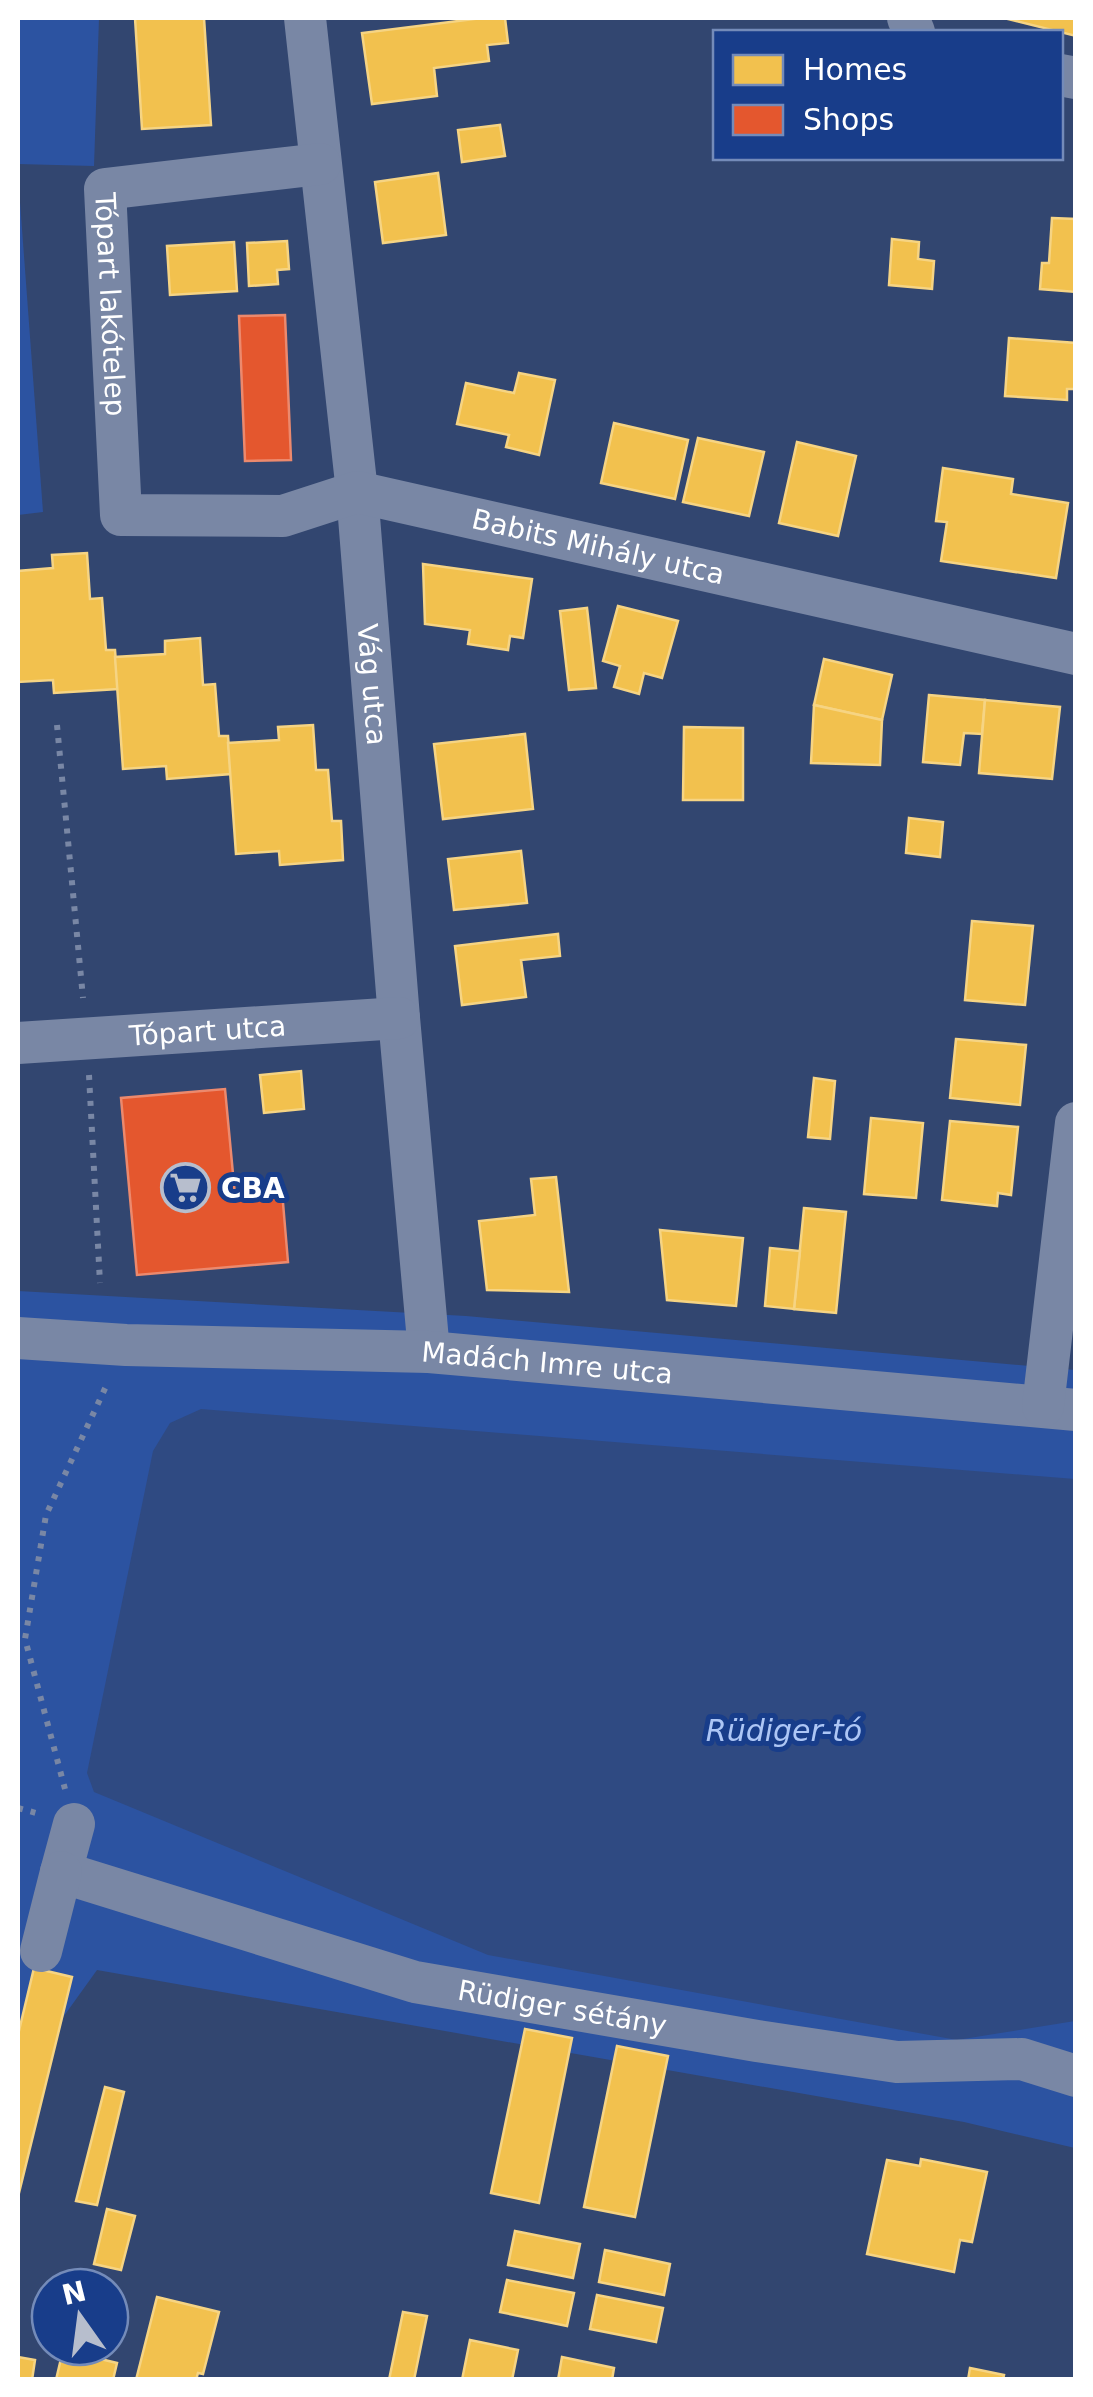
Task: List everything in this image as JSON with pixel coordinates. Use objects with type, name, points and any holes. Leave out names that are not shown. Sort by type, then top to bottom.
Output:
[{"type":"street","name":"Vág utca","points":[[306,18],[356,492],[428,1352]]},
{"type":"street","name":"Tópart lakótelep","points":[[320,164],[105,189],[121,515],[283,516],[356,492]]},
{"type":"street","name":"Babits Mihály utca","points":[[356,492],[1076,654]]},
{"type":"street","name":"Tópart utca","points":[[18,1043],[398,1018]]},
{"type":"street","points":[[1060,1408],[1076,1123]]},
{"type":"street","name":"Madách Imre utca","points":[[18,1338],[126,1345],[428,1352],[1060,1408]]},
{"type":"street","points":[[41,1952],[74,1824]]},
{"type":"street","name":"Rüdiger sétány","points":[[61,1872],[415,1982],[757,2042],[897,2062],[1022,2059],[1076,2076]]},
{"type":"path","points":[[74,1824],[25,1640],[46,1516],[126,1345]]},
{"type":"shaded area","points":[[18,18],[99,18],[94,166],[18,164]]},
{"type":"shaded area","points":[[18,175],[43,512],[18,515]]},
{"type":"shaded area","name":"Rüdiger-tó","points":[[18,1291],[466,1316],[1075,1370],[1075,2148],[964,2122],[97,1970],[18,2080]]},
{"type":"water","name":"Rüdiger-tó","points":[[201,1409],[1075,1479],[1075,2021],[957,2040],[488,1955],[94,1792],[87,1773],[153,1451],[170,1423]]},
{"type":"building: Homes","points":[[135,18],[204,18],[211,125],[142,129]]},
{"type":"building: Homes","points":[[505,18],[508,43],[487,45],[489,61],[434,68],[437,96],[372,104],[362,33]]},
{"type":"building: Homes","points":[[1004,18],[1076,18],[1076,36]]},
{"type":"building: Homes","points":[[500,125],[505,156],[462,162],[458,130]]},
{"type":"building: Homes","points":[[438,173],[446,235],[383,243],[375,182]]},
{"type":"building: Homes","points":[[1052,218],[1076,219],[1076,292],[1040,289],[1042,263],[1049,263]]},
{"type":"building: Homes","points":[[892,239],[919,242],[918,259],[934,261],[932,289],[889,285]]},
{"type":"building: Homes","points":[[287,241],[289,269],[277,270],[278,284],[249,286],[247,243]]},
{"type":"building: Homes","points":[[234,242],[237,291],[170,295],[167,246]]},
{"type":"building: Homes","points":[[1009,338],[1076,343],[1076,389],[1067,389],[1067,400],[1005,396]]},
{"type":"building: Homes","points":[[519,373],[555,380],[539,455],[506,447],[509,435],[457,424],[466,383],[514,393]]},
{"type":"building: Homes","points":[[614,423],[688,440],[675,499],[601,483]]},
{"type":"building: Homes","points":[[698,438],[764,452],[749,516],[683,502]]},
{"type":"building: Homes","points":[[797,442],[856,456],[838,536],[779,523]]},
{"type":"building: Homes","points":[[943,468],[1013,479],[1011,494],[1068,503],[1056,578],[941,561],[947,522],[936,521]]},
{"type":"building: Homes","points":[[87,553],[90,599],[102,598],[106,650],[115,650],[118,689],[54,693],[53,680],[18,682],[18,571],[53,568],[52,555]]},
{"type":"building: Homes","points":[[423,564],[532,579],[523,638],[510,636],[508,650],[468,644],[470,630],[425,624]]},
{"type":"building: Homes","points":[[618,606],[678,621],[662,678],[644,673],[639,694],[614,687],[620,666],[603,661]]},
{"type":"building: Homes","points":[[587,608],[596,688],[569,690],[560,611]]},
{"type":"building: Homes","points":[[200,638],[203,685],[215,684],[219,736],[228,736],[231,774],[167,779],[166,766],[123,769],[115,657],[165,654],[165,641]]},
{"type":"building: Homes","points":[[824,659],[892,675],[882,720],[814,705]]},
{"type":"building: Homes","points":[[929,695],[985,700],[982,734],[964,733],[960,765],[923,762]]},
{"type":"building: Homes","points":[[985,700],[1060,707],[1052,779],[979,773]]},
{"type":"building: Homes","points":[[814,705],[882,720],[880,765],[811,763]]},
{"type":"building: Homes","points":[[313,725],[316,770],[328,770],[332,821],[341,821],[343,860],[280,865],[279,851],[236,854],[228,743],[279,740],[278,727]]},
{"type":"building: Homes","points":[[684,727],[743,728],[743,800],[683,800]]},
{"type":"building: Homes","points":[[525,734],[533,809],[443,819],[434,744]]},
{"type":"building: Homes","points":[[909,818],[943,822],[940,857],[906,853]]},
{"type":"building: Homes","points":[[521,851],[527,903],[454,910],[448,859]]},
{"type":"building: Homes","points":[[972,921],[1033,926],[1025,1005],[965,1000]]},
{"type":"building: Homes","points":[[558,934],[560,956],[521,960],[526,997],[462,1005],[455,946]]},
{"type":"building: Homes","points":[[956,1039],[1026,1045],[1020,1105],[950,1098]]},
{"type":"building: Homes","points":[[301,1071],[304,1109],[264,1113],[260,1075]]},
{"type":"building: Homes","points":[[814,1078],[835,1081],[830,1139],[808,1137]]},
{"type":"building: Homes","points":[[871,1118],[923,1123],[916,1198],[864,1194]]},
{"type":"building: Homes","points":[[950,1121],[1018,1127],[1011,1195],[998,1193],[997,1206],[942,1200]]},
{"type":"building: Homes","points":[[556,1177],[569,1292],[487,1290],[479,1221],[535,1215],[531,1179]]},
{"type":"building: Homes","points":[[804,1208],[846,1212],[836,1313],[794,1309]]},
{"type":"building: Homes","points":[[660,1230],[743,1238],[736,1306],[667,1300]]},
{"type":"building: Homes","points":[[770,1248],[800,1251],[794,1309],[765,1306]]},
{"type":"building: Homes","points":[[34,1968],[72,1977],[18,2197],[18,2035]]},
{"type":"building: Homes","points":[[525,2029],[572,2038],[539,2203],[491,2193]]},
{"type":"building: Homes","points":[[617,2046],[668,2056],[635,2217],[584,2207]]},
{"type":"building: Homes","points":[[105,2087],[124,2092],[97,2205],[76,2201]]},
{"type":"building: Homes","points":[[921,2159],[987,2172],[972,2242],[960,2240],[954,2272],[867,2254],[887,2160],[920,2166]]},
{"type":"building: Homes","points":[[107,2209],[135,2216],[122,2267],[94,2264]]},
{"type":"building: Homes","points":[[515,2231],[580,2244],[573,2278],[508,2265]]},
{"type":"building: Homes","points":[[605,2250],[670,2264],[664,2295],[599,2282]]},
{"type":"building: Homes","points":[[507,2280],[574,2293],[567,2326],[500,2312]]},
{"type":"building: Homes","points":[[597,2295],[663,2308],[656,2342],[590,2329]]},
{"type":"building: Homes","points":[[157,2297],[219,2312],[203,2374],[198,2373],[196,2380],[136,2380]]},
{"type":"building: Homes","points":[[403,2312],[427,2316],[414,2380],[389,2380]]},
{"type":"building: Homes","points":[[470,2340],[518,2350],[512,2380],[462,2380]]},
{"type":"building: Homes","points":[[18,2357],[30,2359],[30,2367],[34,2367],[32,2380],[18,2380]]},
{"type":"building: Homes","points":[[562,2357],[614,2368],[612,2380],[558,2380]]},
{"type":"building: Homes","points":[[59,2367],[116,2367],[113,2380],[56,2380]]},
{"type":"building: Homes","points":[[970,2368],[1004,2375],[1003,2380],[968,2380]]},
{"type":"building: Shops","points":[[285,315],[291,460],[245,461],[239,316]]},
{"type":"building: Shops","points":[[225,1089],[235,1195],[282,1191],[288,1262],[137,1275],[121,1098]]},
{"type":"place","name":"CBA","points":[[186,1188]]}]
